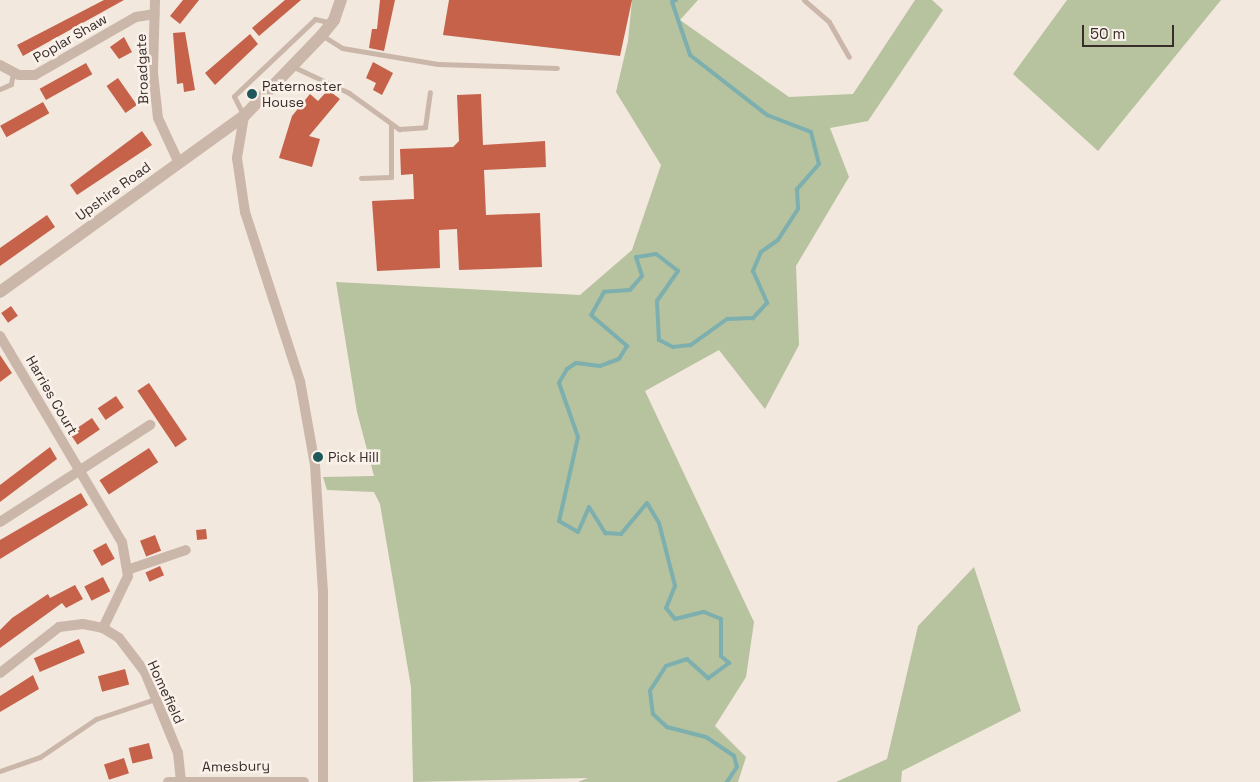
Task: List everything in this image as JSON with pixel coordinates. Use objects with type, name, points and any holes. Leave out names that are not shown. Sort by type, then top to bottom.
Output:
[{"type":"street","name":"Broadgate","points":[[155,0],[153,73],[158,118],[179,163]]},
{"type":"street","name":"Upshire Road","points":[[0,292],[244,116],[322,35],[332,23],[341,0]]},
{"type":"street","name":"Poplar Shaw","points":[[14,73],[34,75],[136,16],[155,14]]},
{"type":"street","points":[[0,64],[14,73]]},
{"type":"street","points":[[244,116],[237,158],[245,212],[300,381],[315,464],[323,591],[323,782]]},
{"type":"street","name":"Harries Court","points":[[0,336],[122,542],[128,570],[122,594],[103,628]]},
{"type":"street","points":[[0,522],[150,425]]},
{"type":"street","points":[[128,570],[186,550]]},
{"type":"street","name":"Homefield","points":[[0,673],[59,627],[83,624],[103,628],[119,638],[145,672],[178,753],[181,781]]},
{"type":"street","name":"Amesbury","points":[[168,782],[304,782]]},
{"type":"lane","points":[[804,0],[829,22],[849,56]]},
{"type":"lane","points":[[244,116],[234,96],[315,19],[332,23]]},
{"type":"lane","points":[[322,35],[342,48],[438,64],[557,68]]},
{"type":"lane","points":[[293,66],[349,93],[399,129],[425,127],[430,92]]},
{"type":"lane","points":[[0,89],[11,84],[14,73]]},
{"type":"lane","points":[[361,178],[391,177],[391,124]]},
{"type":"lane","points":[[0,771],[40,757],[96,719],[155,699]]},
{"type":"green space","points":[[632,0],[698,0],[680,20],[789,97],[853,94],[915,0],[932,0],[943,10],[868,121],[830,128],[849,177],[796,266],[799,345],[765,409],[719,350],[645,391],[754,622],[746,677],[715,726],[746,757],[738,782],[578,782],[588,778],[413,782],[411,687],[380,504],[374,492],[327,490],[323,477],[374,476],[357,412],[336,282],[580,295],[632,250],[661,165],[616,92],[628,41]]},
{"type":"green space","points":[[1067,0],[1221,0],[1098,151],[1013,74]]},
{"type":"green space","points":[[974,567],[1021,711],[902,771],[901,782],[836,782],[887,759],[918,626]]},
{"type":"building","points":[[104,0],[124,0],[23,56],[17,45]]},
{"type":"building","points":[[183,0],[199,0],[180,24],[170,16]]},
{"type":"building","points":[[285,0],[301,0],[259,36],[252,28]]},
{"type":"building","points":[[380,0],[395,0],[384,51],[369,48],[372,29],[377,29]]},
{"type":"building","points":[[449,0],[632,0],[620,56],[443,35]]},
{"type":"building","points":[[185,32],[195,90],[184,92],[183,83],[177,84],[173,33]]},
{"type":"building","points":[[250,34],[258,44],[215,85],[205,73]]},
{"type":"building","points":[[124,37],[132,52],[119,59],[110,47]]},
{"type":"building","points":[[373,62],[393,73],[382,95],[373,90],[376,83],[366,78]]},
{"type":"building","points":[[86,63],[92,74],[46,100],[40,89]]},
{"type":"building","points":[[118,78],[137,105],[125,113],[107,86]]},
{"type":"building","points":[[328,90],[340,99],[309,136],[320,139],[312,167],[279,158],[292,116],[310,94],[318,101]]},
{"type":"building","points":[[481,94],[483,145],[545,141],[546,167],[484,170],[486,215],[540,213],[542,267],[459,270],[457,229],[439,230],[440,268],[377,271],[372,201],[414,199],[413,174],[401,175],[400,149],[453,147],[459,141],[457,95]]},
{"type":"building","points":[[43,102],[49,113],[6,137],[0,126]]},
{"type":"building","points":[[142,131],[152,145],[77,195],[70,185]]},
{"type":"building","points":[[47,215],[55,227],[0,266],[0,248]]},
{"type":"building","points":[[11,306],[18,316],[8,323],[1,313]]},
{"type":"building","points":[[0,355],[12,373],[0,382]]},
{"type":"building","points":[[149,383],[187,439],[175,447],[137,391]]},
{"type":"building","points":[[116,396],[124,408],[106,420],[98,408]]},
{"type":"building","points":[[92,418],[100,430],[77,445],[70,433]]},
{"type":"building","points":[[50,447],[57,459],[0,502],[0,485]]},
{"type":"building","points":[[149,448],[158,462],[109,494],[100,480]]},
{"type":"building","points":[[81,493],[88,505],[0,559],[0,540]]},
{"type":"building","points":[[206,529],[207,539],[197,540],[196,530]]},
{"type":"building","points":[[155,535],[161,551],[146,557],[140,541]]},
{"type":"building","points":[[106,543],[115,559],[102,566],[93,550]]},
{"type":"building","points":[[160,566],[164,575],[149,582],[145,573]]},
{"type":"building","points":[[103,577],[110,591],[92,601],[84,587]]},
{"type":"building","points":[[75,585],[83,599],[66,608],[62,603],[0,648],[0,630],[12,618],[48,594],[50,598]]},
{"type":"building","points":[[79,639],[85,653],[40,672],[34,658]]},
{"type":"building","points":[[125,669],[129,684],[102,692],[98,676]]},
{"type":"building","points":[[33,675],[39,689],[0,712],[0,696]]},
{"type":"building","points":[[149,743],[153,759],[132,764],[129,748]]},
{"type":"building","points":[[124,758],[129,773],[109,780],[104,764]]},
{"type":"waterway","points":[[676,0],[672,2],[690,55],[767,115],[811,132],[819,164],[797,189],[798,209],[778,240],[761,252],[753,271],[767,303],[753,318],[727,319],[691,345],[673,347],[659,340],[657,301],[678,271],[656,254],[636,257],[642,276],[630,290],[604,292],[591,315],[627,346],[619,359],[600,366],[576,363],[567,369],[559,383],[578,437],[559,521],[578,532],[589,507],[605,533],[621,534],[647,503],[659,523],[675,586],[666,608],[675,619],[704,612],[721,619],[721,656],[729,663],[708,678],[687,659],[666,666],[650,691],[653,714],[667,727],[706,737],[734,756],[737,767],[727,782]]},
{"type":"place","name":"Paternoster House","points":[[252,94]]},
{"type":"place","name":"Pick Hill","points":[[318,457]]}]
